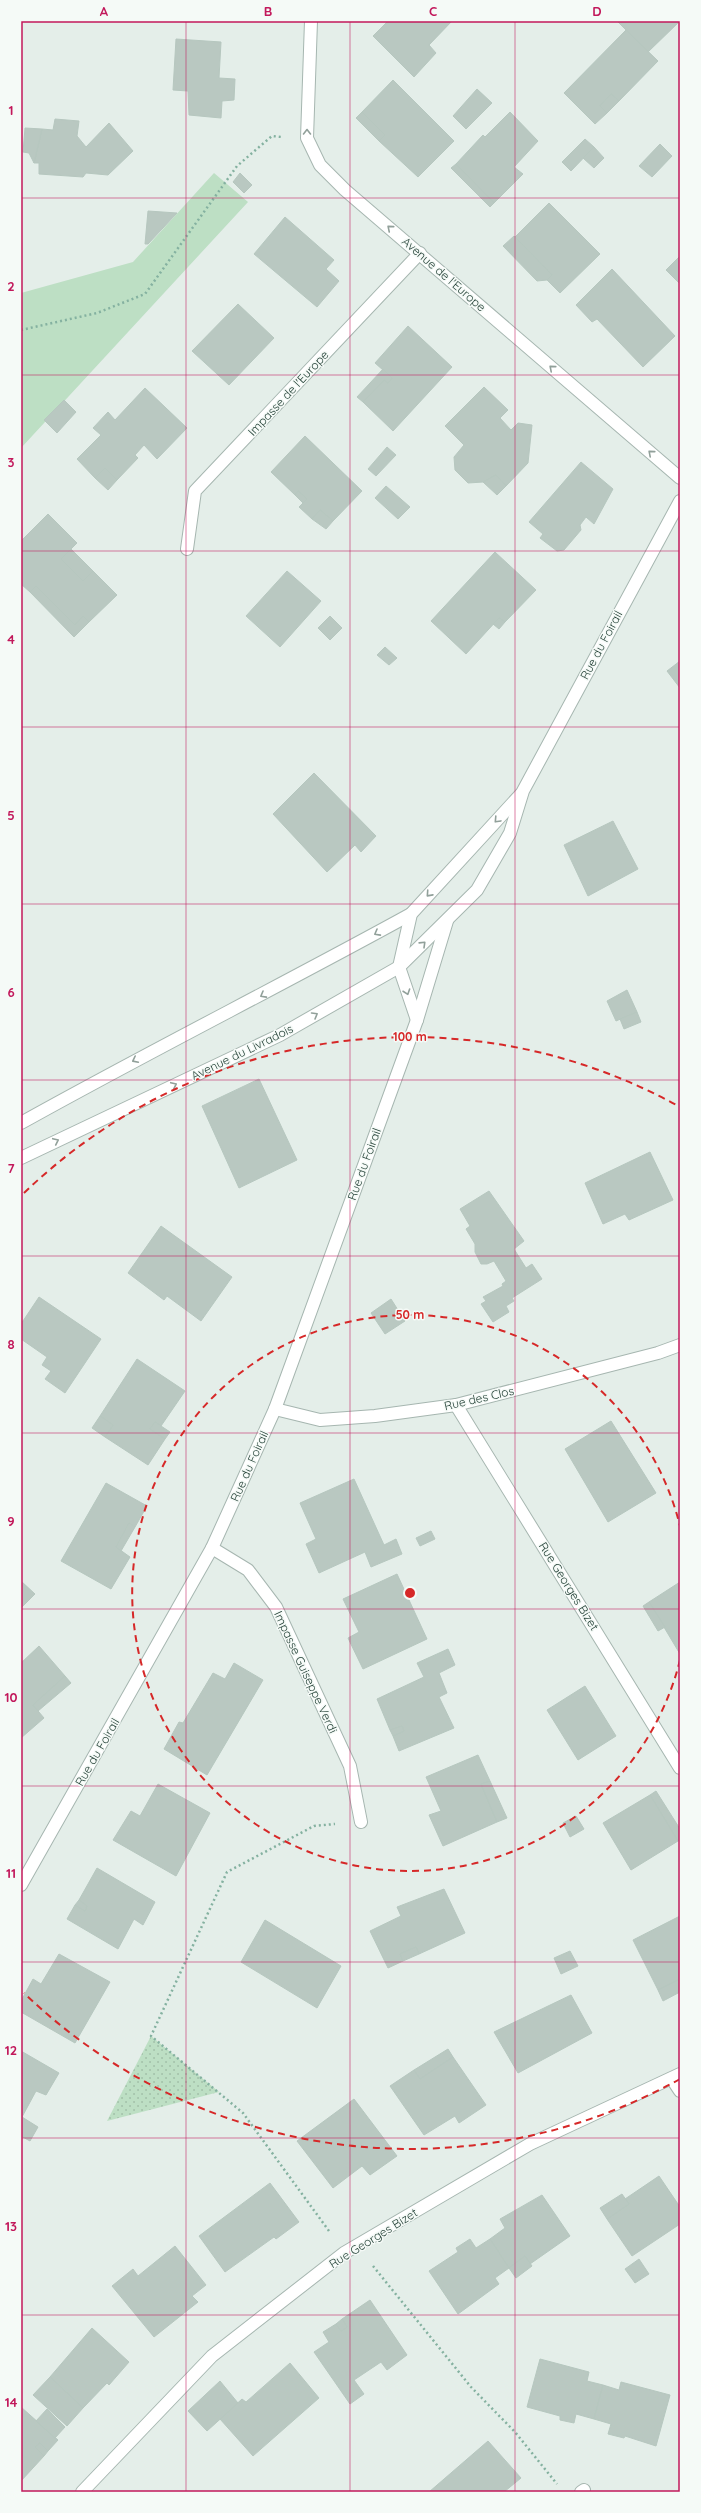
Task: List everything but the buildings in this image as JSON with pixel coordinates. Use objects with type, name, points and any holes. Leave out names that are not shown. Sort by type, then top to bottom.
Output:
[{"type":"street","name":"Avenue de l'Europe","points":[[311,21],[306,138],[320,165],[345,190],[680,478]]},
{"type":"street","name":"Impasse de l'Europe","points":[[187,549],[195,491],[420,253]]},
{"type":"street","name":"Rue du Foirail","points":[[21,1885],[212,1548],[275,1409],[417,1020],[447,921],[477,890],[510,833],[523,791],[680,501]]},
{"type":"street","name":"Rue du Foirail","points":[[399,967],[411,914],[523,791]]},
{"type":"street","points":[[21,1123],[130,1062],[258,998],[411,914]]},
{"type":"street","name":"Avenue du Livradois","points":[[21,1158],[280,1035],[399,967],[447,921]]},
{"type":"street","points":[[399,967],[417,1020]]},
{"type":"street","name":"Rue des Clos","points":[[275,1409],[320,1420],[375,1416],[456,1405],[658,1353],[680,1345]]},
{"type":"street","name":"Rue Georges Bizet","points":[[456,1405],[680,1768]]},
{"type":"street","name":"Impasse Guiseppe Verdi","points":[[212,1548],[248,1570],[276,1607],[350,1766],[361,1822]]},
{"type":"street","name":"Rue Georges Bizet","points":[[82,2492],[212,2356],[344,2253],[530,2144],[676,2076],[680,2091]]},
{"type":"path","points":[[21,330],[97,313],[145,294],[236,166],[272,136],[306,138]]},
{"type":"path","points":[[344,2253],[242,2113],[151,2036],[227,1872],[314,1826],[361,1822]]},
{"type":"path","points":[[357,2245],[471,2387],[515,2432],[559,2486]]},
{"type":"green space","points":[[214,173],[248,202],[21,448],[21,293],[133,262]]},
{"type":"green space","points":[[151,2036],[219,2092],[107,2121]]}]
